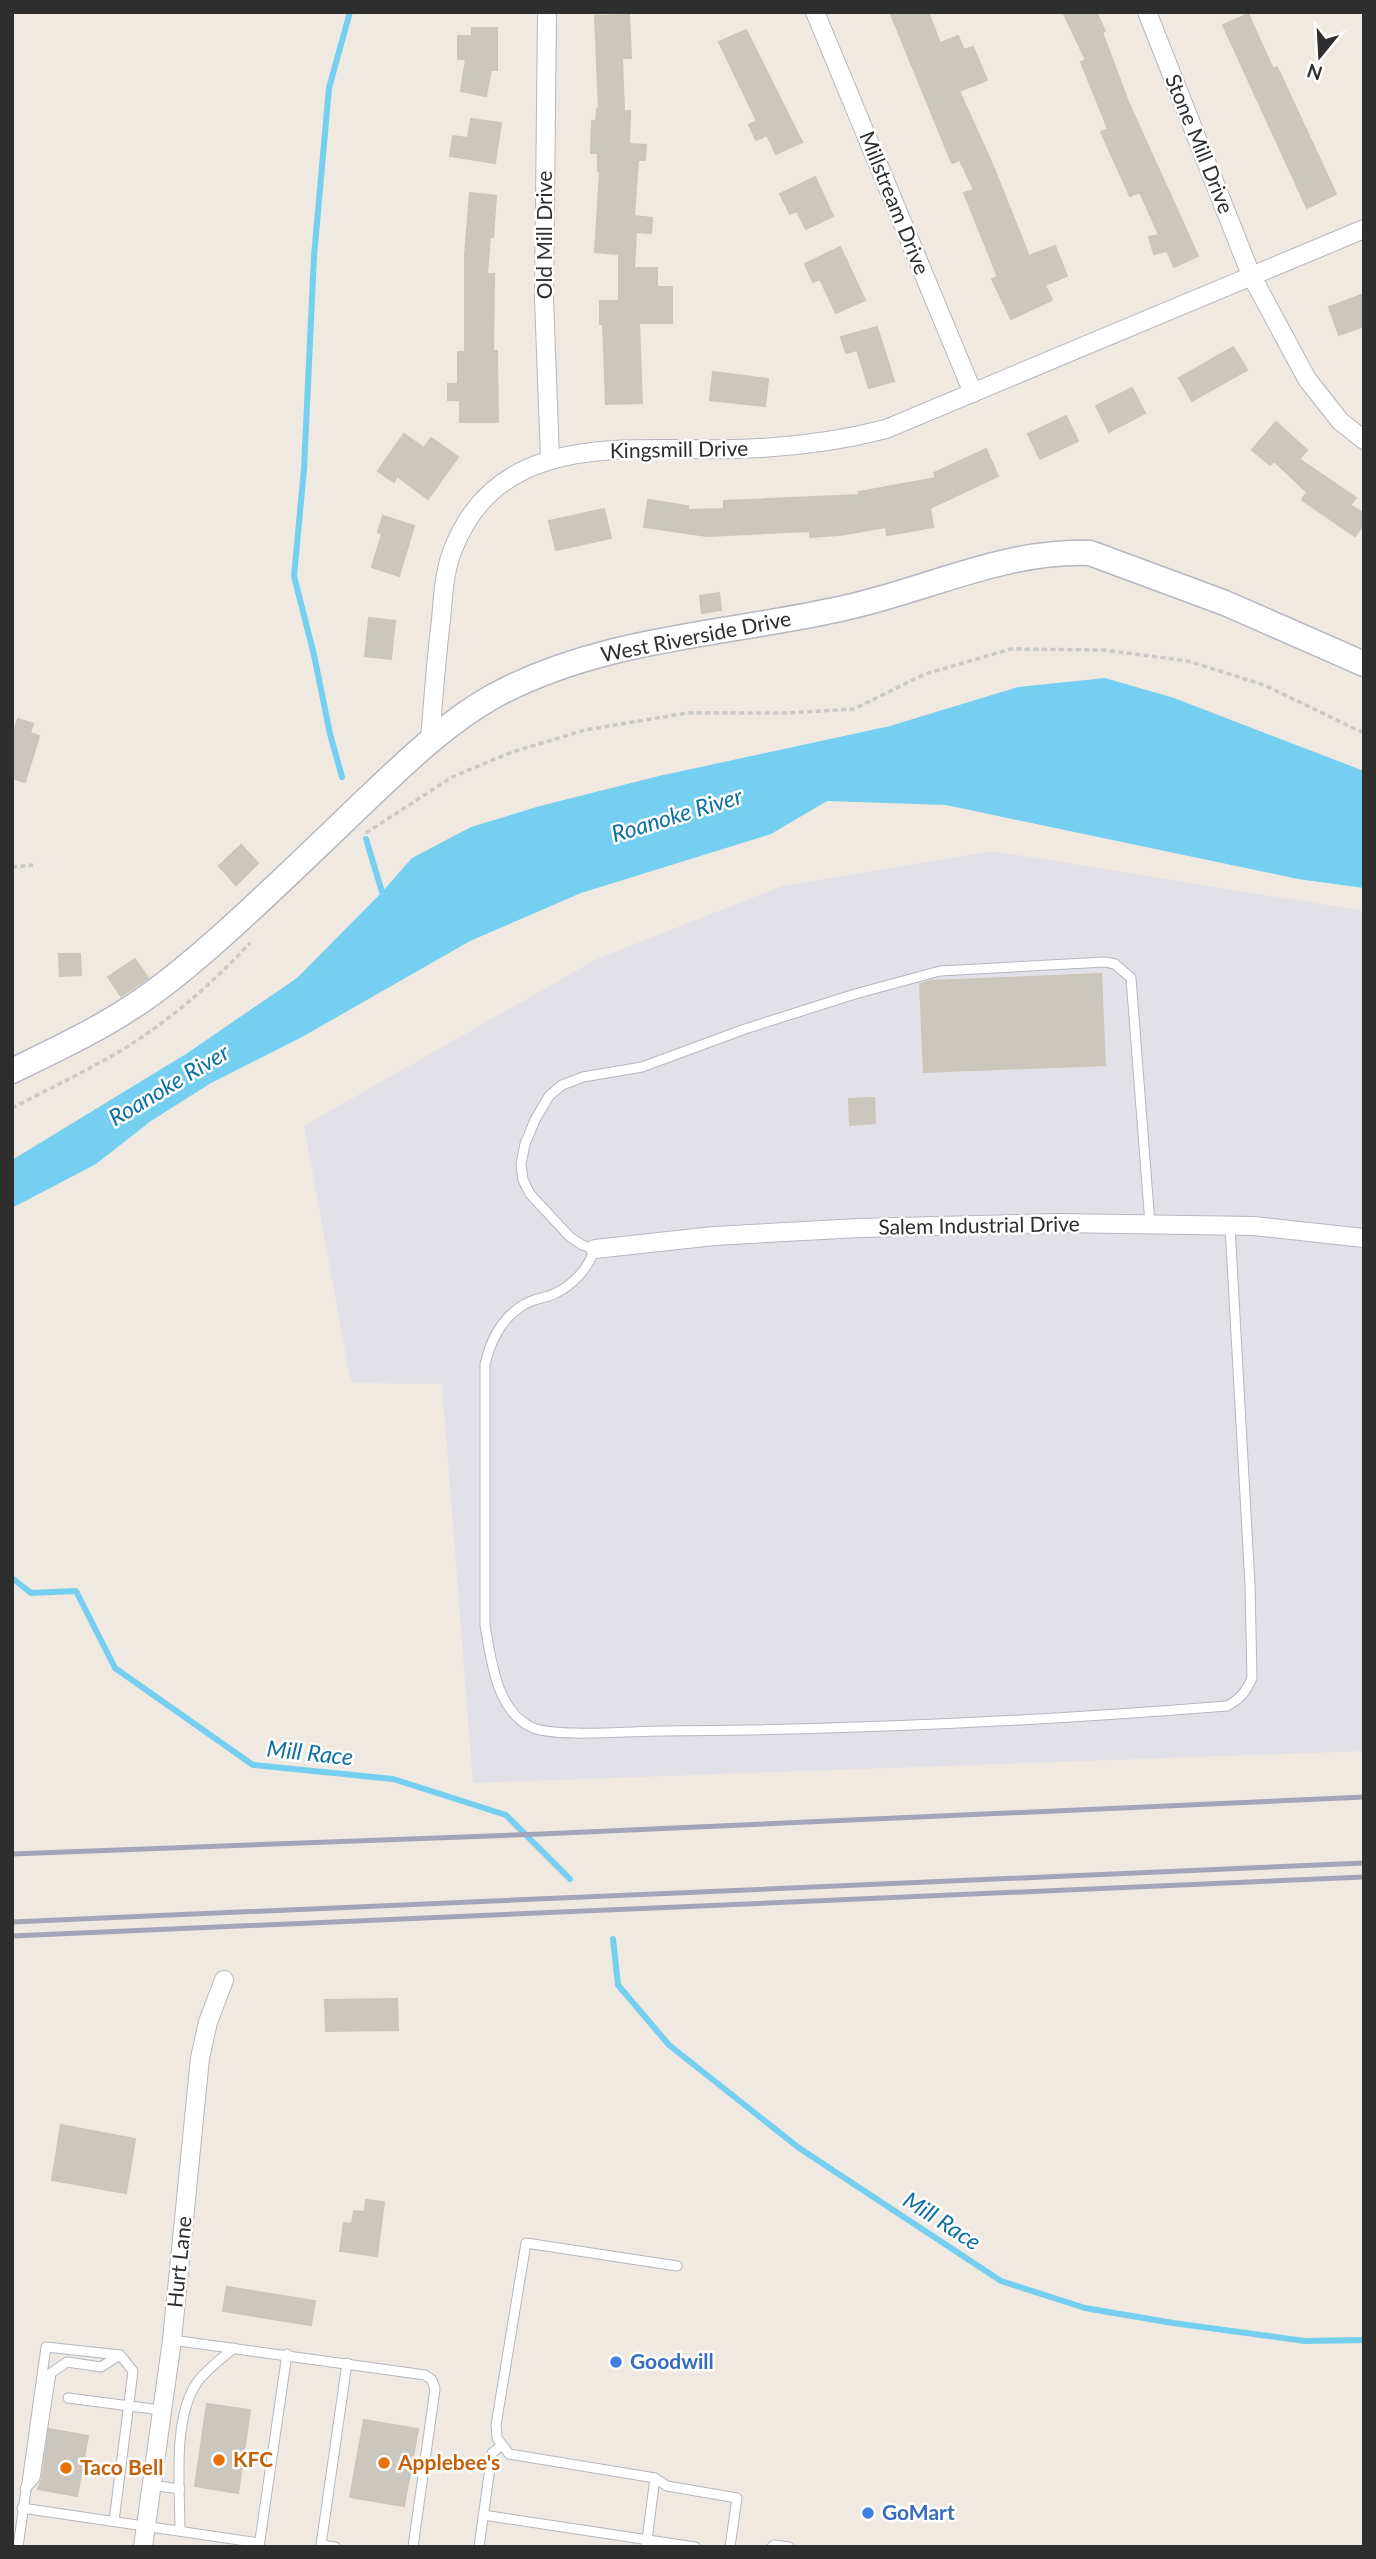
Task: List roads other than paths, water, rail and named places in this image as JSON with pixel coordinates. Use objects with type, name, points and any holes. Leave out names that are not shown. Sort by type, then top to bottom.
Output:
[{"type":"street","name":"Old Mill Drive","points":[[547,12],[544,299],[550,458]]},
{"type":"street","name":"Millstream Drive","points":[[815,12],[973,393]]},
{"type":"street","name":"Stone Mill Drive","points":[[1147,12],[1251,275],[1307,379],[1340,421],[1364,440]]},
{"type":"street","points":[[1251,275],[1364,229]]},
{"type":"street","name":"Kingsmill Drive","points":[[430,741],[445,579],[452,552],[472,515],[499,486],[520,471],[550,458],[588,451],[748,449],[849,439],[886,429],[1077,351],[1117,331],[1251,275]]},
{"type":"street","name":"West Riverside Drive","points":[[12,1071],[92,1031],[134,1006],[181,971],[430,741],[495,696],[580,660],[639,645],[815,615],[867,603],[990,564],[1031,556],[1090,553],[1225,603],[1364,664]]},
{"type":"street","name":"Salem Industrial Drive","points":[[595,1250],[714,1236],[859,1228],[1058,1223],[1230,1226],[1364,1238]]},
{"type":"street","name":"Hurt Lane","points":[[143,2547],[172,2340],[200,2059],[208,2022],[224,1980]]},
{"type":"lane","points":[[1150,1224],[1131,978],[1115,964],[1092,962],[940,971],[757,1025],[642,1067],[583,1077],[562,1085],[549,1096],[525,1144],[521,1164],[523,1180],[530,1194],[570,1237],[595,1250],[582,1272],[571,1283],[555,1293],[527,1303],[511,1314],[498,1328],[489,1346],[485,1364],[485,1625],[489,1652],[509,1710],[521,1721],[548,1732],[876,1727],[1102,1716],[1227,1706],[1238,1700],[1247,1690],[1252,1678],[1250,1586],[1230,1226]]},
{"type":"lane","points":[[677,2266],[526,2243],[495,2425],[497,2438],[509,2454],[655,2479],[667,2486],[737,2498],[730,2547]]},
{"type":"lane","points":[[172,2340],[347,2363],[425,2375],[432,2380],[435,2389],[412,2547]]},
{"type":"lane","points":[[18,2547],[46,2347],[120,2356],[134,2371],[114,2521]]},
{"type":"lane","points":[[180,2530],[181,2433],[190,2396],[199,2380],[234,2348]]},
{"type":"lane","points":[[22,2508],[180,2530],[259,2545],[287,2354]]},
{"type":"lane","points":[[25,2489],[35,2478],[51,2373],[67,2362],[101,2367],[120,2356]]},
{"type":"lane","points":[[335,2547],[321,2546],[347,2363]]},
{"type":"lane","points":[[68,2398],[161,2410]]},
{"type":"lane","points":[[479,2547],[492,2453],[502,2445]]},
{"type":"lane","points":[[646,2544],[655,2479]]},
{"type":"lane","points":[[151,2486],[180,2489]]},
{"type":"lane","points":[[483,2515],[646,2544],[695,2547]]},
{"type":"lane","points":[[772,2547],[789,2547]]},
{"type":"water","name":"Roanoke River","points":[[1105,678],[1174,698],[1364,771],[1364,888],[1298,879],[946,805],[827,801],[771,834],[581,893],[470,941],[302,1037],[211,1083],[151,1121],[96,1164],[12,1208],[12,1160],[186,1054],[297,978],[412,858],[471,827],[540,806],[659,776],[890,726],[1018,687]]},
{"type":"waterway","points":[[342,777],[294,576],[304,469],[314,256],[329,88],[350,12]]},
{"type":"waterway","points":[[366,839],[382,892],[387,895]]},
{"type":"waterway","name":"Mill Race","points":[[12,1578],[31,1593],[76,1591],[115,1668],[253,1765],[393,1779],[506,1815],[570,1879]]},
{"type":"waterway","name":"Mill Race","points":[[613,1939],[618,1985],[669,2045],[799,2148],[1001,2281],[1085,2308],[1173,2323],[1305,2341],[1364,2340]]},
{"type":"railway","points":[[12,1854],[541,1834],[1364,1797]]},
{"type":"railway","points":[[12,1922],[1364,1863]]},
{"type":"railway","points":[[12,1936],[1364,1877]]},
{"type":"place","name":"Goodwill","points":[[616,2362]]},
{"type":"place","name":"KFC","points":[[219,2460]]},
{"type":"place","name":"Applebee's","points":[[384,2463]]},
{"type":"place","name":"Taco Bell","points":[[66,2468]]},
{"type":"place","name":"GoMart","points":[[868,2513]]}]
